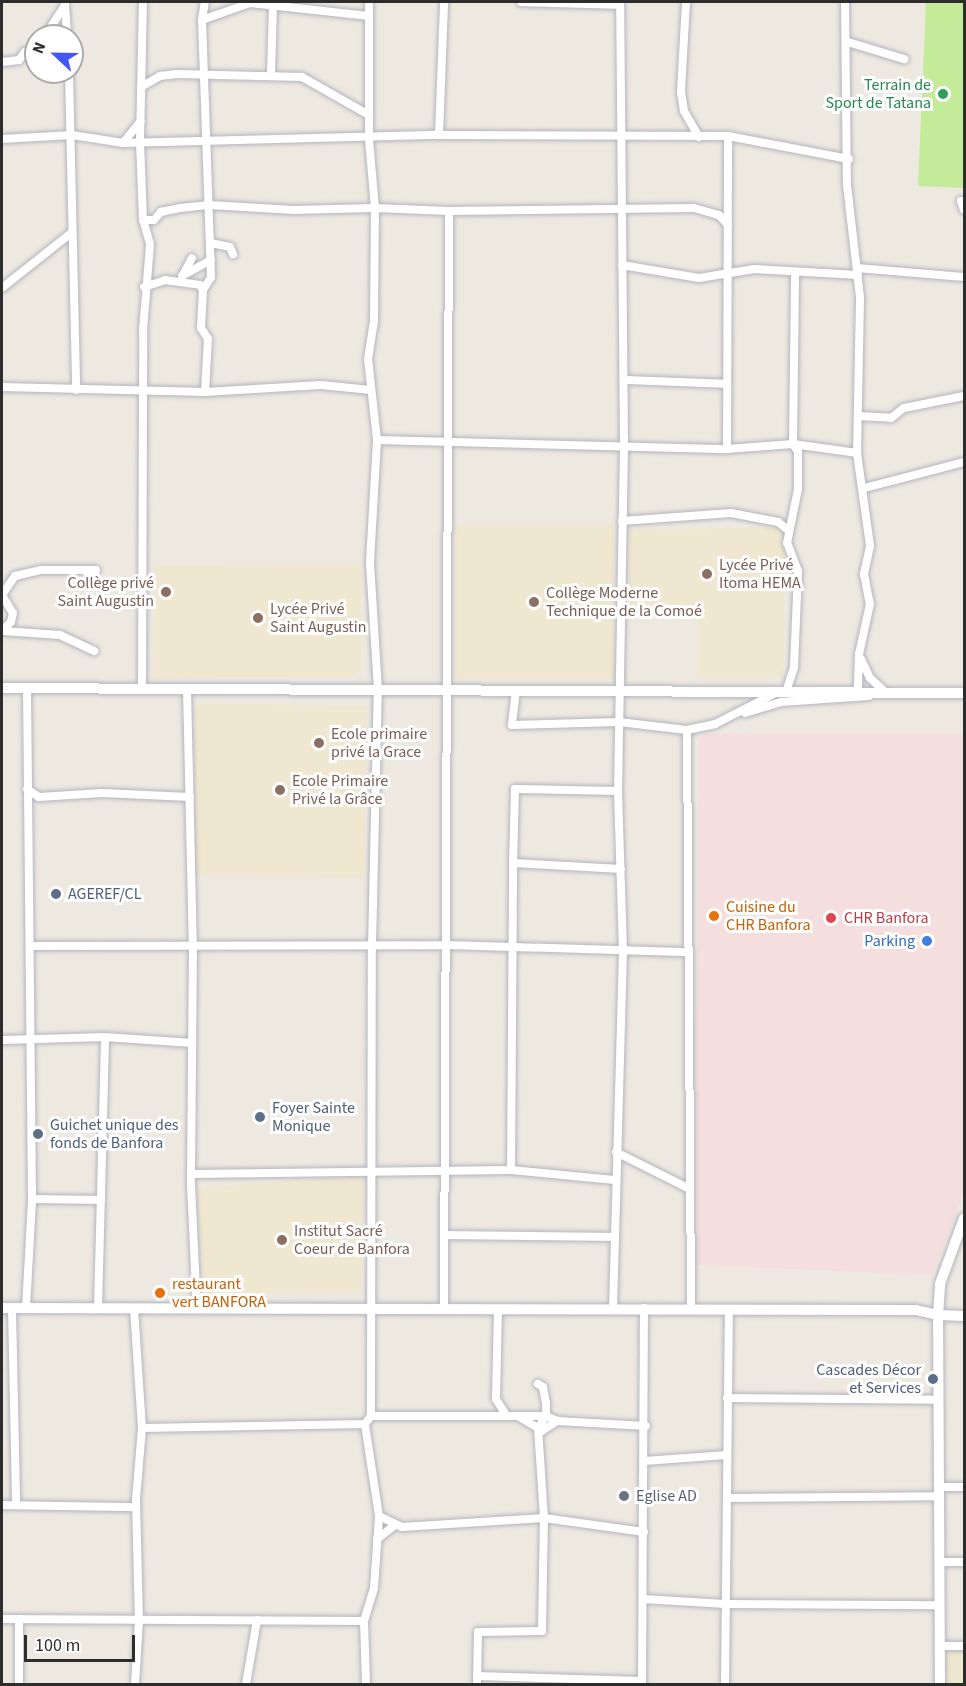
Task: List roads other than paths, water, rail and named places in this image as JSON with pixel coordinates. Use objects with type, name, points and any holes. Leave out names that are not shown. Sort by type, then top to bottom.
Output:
[{"type":"main road","points":[[2,688],[964,693]]},
{"type":"main road","points":[[940,1684],[938,1315],[940,1284],[964,1218]]},
{"type":"main road","points":[[7,1308],[444,1307],[916,1310],[938,1315],[964,1316]]},
{"type":"street","points":[[205,392],[208,339],[201,328],[203,290],[211,277],[206,73],[202,20],[206,2]]},
{"type":"street","points":[[366,1684],[364,1621],[374,1588],[379,1516],[365,1424],[371,1416],[369,1308],[372,1169],[372,947],[378,690],[370,562],[377,440],[369,359],[374,321],[375,208],[369,139],[369,2]]},
{"type":"street","points":[[439,135],[444,2]]},
{"type":"street","points":[[521,2],[620,3],[624,444],[618,791],[623,951],[613,1309]]},
{"type":"street","points":[[686,2],[681,92],[684,111],[699,137]]},
{"type":"street","points":[[845,2],[848,42],[849,159],[847,185],[858,272],[857,453],[864,488],[864,525],[870,546],[864,582],[870,604],[859,654],[858,692]]},
{"type":"street","points":[[53,24],[66,3]]},
{"type":"street","points":[[66,3],[67,24]]},
{"type":"street","points":[[141,3],[140,142],[143,220],[150,244],[144,287],[142,392],[145,541],[142,689]]},
{"type":"street","points":[[202,20],[250,3],[369,16]]},
{"type":"street","points":[[271,73],[273,4]]},
{"type":"street","points":[[848,42],[904,58]]},
{"type":"street","points":[[2,62],[19,60],[24,54]]},
{"type":"street","points":[[141,87],[160,76],[271,73],[302,77],[369,115]]},
{"type":"street","points":[[70,84],[72,135],[70,234],[76,390]]},
{"type":"street","points":[[123,143],[141,122]]},
{"type":"street","points":[[2,139],[72,135],[123,143],[369,139],[439,135],[728,136],[849,159]]},
{"type":"street","points":[[727,449],[728,136]]},
{"type":"street","points":[[708,211],[728,201]]},
{"type":"street","points":[[964,201],[964,210]]},
{"type":"street","points":[[143,220],[154,220],[161,212],[210,205],[294,210],[375,208],[449,211],[622,211],[680,208],[708,211],[719,215],[728,225]]},
{"type":"street","points":[[444,1307],[449,211]]},
{"type":"street","points":[[2,288],[70,234]]},
{"type":"street","points":[[211,243],[230,247],[233,254]]},
{"type":"street","points":[[178,284],[192,258]]},
{"type":"street","points":[[182,276],[211,261]]},
{"type":"street","points":[[622,265],[686,277],[727,276],[754,269],[795,274],[858,272],[964,277]]},
{"type":"street","points":[[738,714],[771,694],[789,692],[794,667],[798,571],[789,553],[788,530],[798,489],[798,452],[793,444],[795,274]]},
{"type":"street","points":[[144,287],[165,280],[178,284],[200,285],[203,290]]},
{"type":"street","points":[[624,380],[727,384]]},
{"type":"street","points":[[2,387],[205,392],[271,385],[371,390]]},
{"type":"street","points":[[858,416],[891,418],[904,408],[964,396]]},
{"type":"street","points":[[377,440],[624,444],[727,449],[793,444],[857,453]]},
{"type":"street","points":[[864,488],[964,462]]},
{"type":"street","points":[[622,521],[731,513],[778,522],[788,530]]},
{"type":"street","points":[[94,651],[60,635],[2,631],[13,613],[2,595],[15,576],[41,570],[96,570]]},
{"type":"street","points":[[859,654],[870,678],[891,693]]},
{"type":"street","points":[[26,1308],[32,1199],[27,688]]},
{"type":"street","points":[[187,689],[193,946],[192,1174],[197,1309]]},
{"type":"street","points":[[516,691],[512,725],[619,722],[687,730],[702,729],[738,714],[788,701],[830,701],[891,693]]},
{"type":"street","points":[[687,730],[688,1188],[691,1309]]},
{"type":"street","points":[[27,789],[47,797],[102,793],[190,797]]},
{"type":"street","points":[[511,1170],[511,948],[515,789],[618,791]]},
{"type":"street","points":[[513,863],[621,869]]},
{"type":"street","points":[[30,946],[372,947],[447,945],[689,952]]},
{"type":"street","points":[[2,1040],[105,1036],[192,1043]]},
{"type":"street","points":[[98,1308],[105,1036]]},
{"type":"street","points":[[616,1152],[688,1188]]},
{"type":"street","points":[[192,1174],[372,1169],[511,1170],[615,1180]]},
{"type":"street","points":[[32,1199],[101,1200]]},
{"type":"street","points":[[446,1234],[615,1237]]},
{"type":"street","points":[[7,1308],[16,1505]]},
{"type":"street","points":[[134,1308],[142,1428],[136,1507],[139,1620],[135,1684]]},
{"type":"street","points":[[538,1384],[543,1387],[546,1416],[539,1430],[544,1518],[542,1631],[478,1632],[477,1680],[642,1683],[646,1426],[644,1308]]},
{"type":"street","points":[[490,1416],[496,1399],[498,1309]]},
{"type":"street","points":[[725,1684],[729,1309]]},
{"type":"street","points":[[727,1398],[937,1400]]},
{"type":"street","points":[[496,1399],[506,1415]]},
{"type":"street","points":[[516,1415],[539,1430]]},
{"type":"street","points":[[371,1416],[546,1416],[557,1421],[646,1426]]},
{"type":"street","points":[[539,1430],[557,1421]]},
{"type":"street","points":[[142,1428],[365,1424]]},
{"type":"street","points":[[645,1461],[726,1455]]},
{"type":"street","points":[[727,1497],[939,1492],[964,1487]]},
{"type":"street","points":[[2,1505],[136,1507]]},
{"type":"street","points":[[379,1516],[396,1524],[469,1525],[544,1518],[644,1532]]},
{"type":"street","points":[[377,1539],[396,1524]]},
{"type":"street","points":[[940,1562],[964,1562]]},
{"type":"street","points":[[643,1599],[725,1604],[940,1605]]},
{"type":"street","points":[[2,1619],[364,1621]]},
{"type":"street","points":[[19,1619],[19,1684]]},
{"type":"street","points":[[246,1684],[256,1620]]},
{"type":"street","points":[[940,1646],[964,1646]]},
{"type":"place","name":"Terrain de Sport de Tatana","points":[[943,94]]},
{"type":"place","name":"Lycée Privé Itoma HEMA","points":[[707,574]]},
{"type":"place","name":"Collège privé Saint Augustin","points":[[166,592]]},
{"type":"place","name":"Collège Moderne Technique de la Comoé","points":[[534,602]]},
{"type":"place","name":"Lycée Privé Saint Augustin","points":[[258,618]]},
{"type":"place","name":"Ecole primaire privé la Grace","points":[[319,743]]},
{"type":"place","name":"Ecole Primaire Privé la Grâce","points":[[280,790]]},
{"type":"place","name":"AGEREF/CL","points":[[56,894]]},
{"type":"place","name":"Cuisine du CHR Banfora","points":[[714,916]]},
{"type":"place","name":"CHR Banfora","points":[[831,918]]},
{"type":"place","name":"Parking","points":[[927,941]]},
{"type":"place","name":"Foyer Sainte Monique","points":[[260,1117]]},
{"type":"place","name":"Guichet unique des fonds de Banfora","points":[[38,1134]]},
{"type":"place","name":"Institut Sacré Coeur de Banfora","points":[[282,1240]]},
{"type":"place","name":"restaurant vert BANFORA","points":[[160,1293]]},
{"type":"place","name":"Cascades Décor et Services","points":[[933,1379]]},
{"type":"place","name":"Eglise AD","points":[[624,1496]]}]
